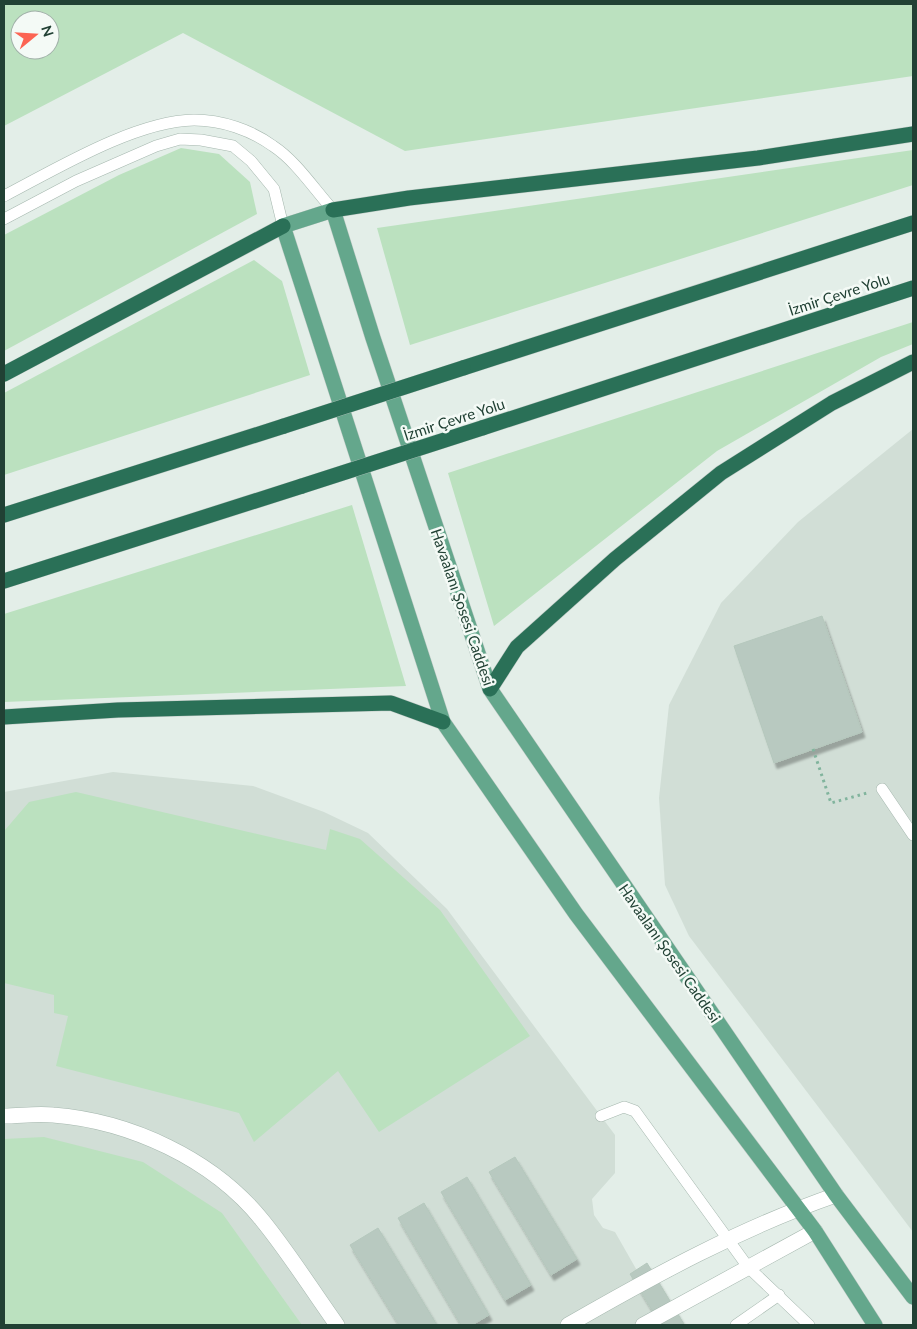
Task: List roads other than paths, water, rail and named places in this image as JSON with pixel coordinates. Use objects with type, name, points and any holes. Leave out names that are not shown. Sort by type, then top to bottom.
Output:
[{"type":"highway","points":[[332,210],[410,198],[758,158],[913,134]]},
{"type":"highway","points":[[4,515],[913,223]]},
{"type":"highway","points":[[4,374],[283,226]]},
{"type":"highway","name":"İzmir Çevre Yolu","points":[[4,581],[913,288]]},
{"type":"highway","points":[[490,689],[517,646],[615,559],[720,473],[832,403],[913,362]]},
{"type":"highway","points":[[4,717],[118,710],[392,703],[443,722]]},
{"type":"main road","points":[[332,210],[283,226],[443,722],[576,914],[799,1208],[875,1325]]},
{"type":"main road","name":"Havaalanı Şosesi Caddesi","points":[[332,210],[490,689],[836,1195],[913,1297]]},
{"type":"street","points":[[4,1116],[52,1115],[106,1123],[150,1139],[189,1159],[231,1187],[261,1219],[336,1325]]},
{"type":"street","points":[[568,1325],[643,1282],[727,1238],[836,1195]]},
{"type":"street","points":[[644,1325],[815,1231]]},
{"type":"lane","name":"Havaalanı Şosesi Caddesi","points":[[4,196],[75,159],[137,132],[172,122],[195,120],[249,131],[275,147],[332,210]]},
{"type":"lane","points":[[4,219],[76,181],[156,146],[180,139],[194,139],[233,146],[251,161],[274,189],[283,226]]},
{"type":"lane","points":[[882,789],[913,835]]},
{"type":"lane","points":[[601,1116],[624,1107],[636,1111],[748,1267],[809,1325]]},
{"type":"lane","points":[[736,1325],[779,1295]]}]
